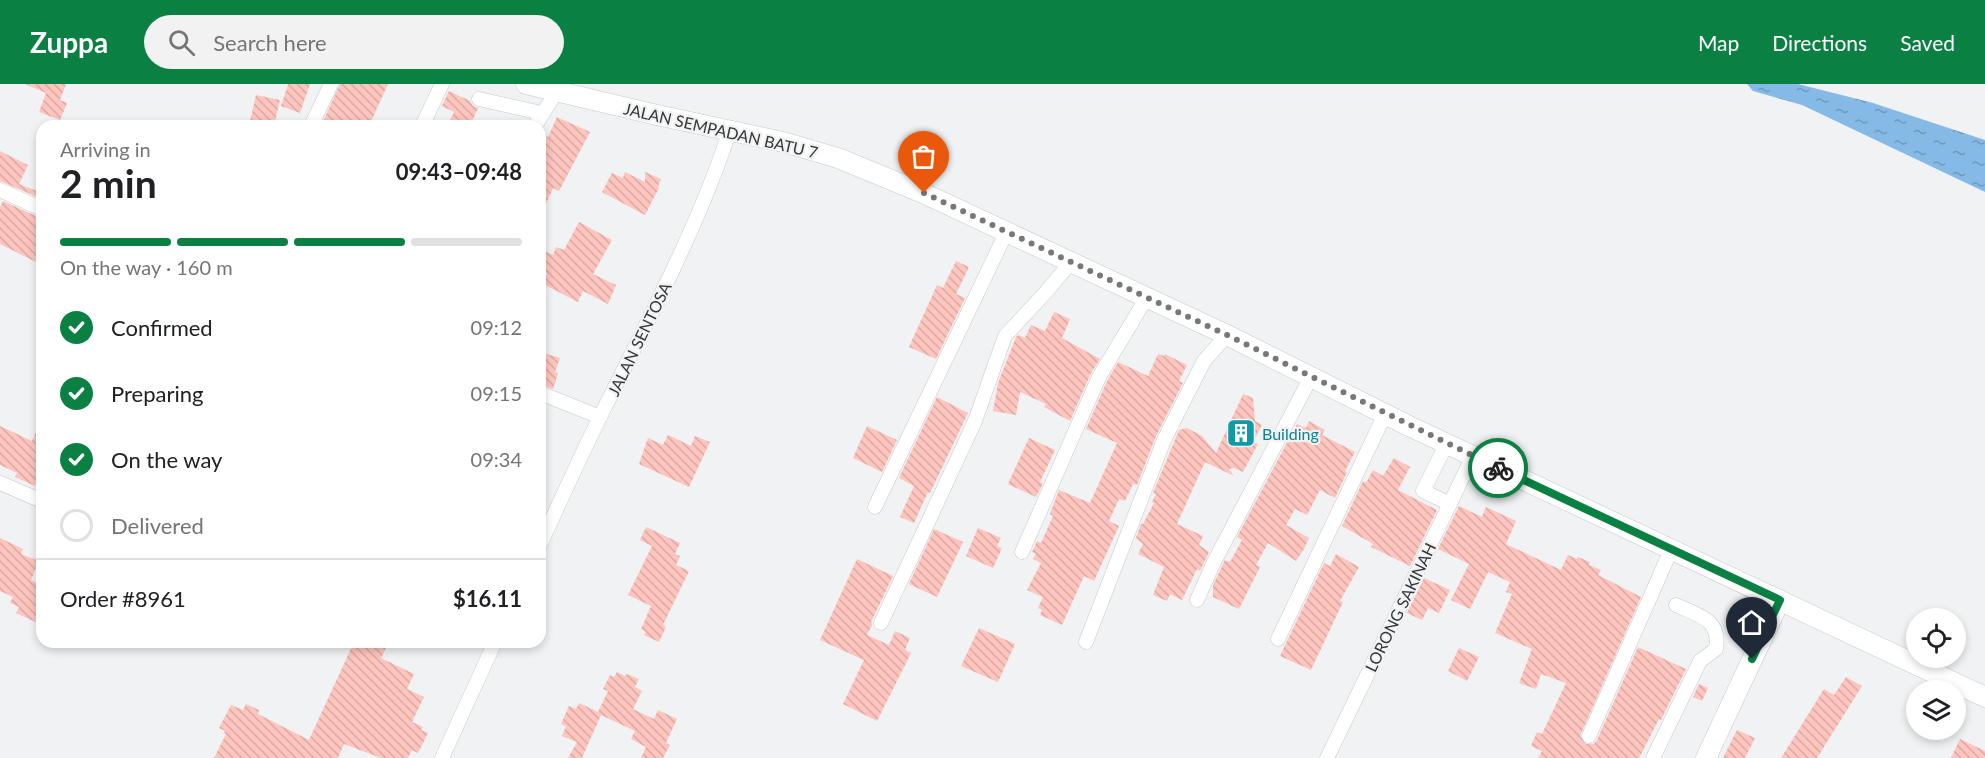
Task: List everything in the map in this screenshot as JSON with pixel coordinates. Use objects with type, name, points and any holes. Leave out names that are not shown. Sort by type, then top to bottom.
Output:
[{"type":"street","points":[[314,120],[331,84]]},
{"type":"street","points":[[425,120],[442,84]]},
{"type":"street","name":"JALAN SEMPADAN BATU 7","points":[[526,84],[783,142],[838,158],[924,193],[1148,297],[1385,414],[1985,697]]},
{"type":"street","points":[[479,99],[538,120],[557,91]]},
{"type":"street","name":"JALAN SENTOSA","points":[[546,528],[656,308],[715,174],[730,130]]},
{"type":"street","points":[[0,190],[36,206]]},
{"type":"street","points":[[875,507],[1007,231]]},
{"type":"street","points":[[881,623],[975,421],[1005,336],[1071,262]]},
{"type":"street","points":[[1022,552],[1099,376],[1148,297]]},
{"type":"street","points":[[1086,642],[1164,440],[1204,361],[1227,335]]},
{"type":"street","points":[[1197,600],[1311,377]]},
{"type":"street","points":[[546,395],[600,417]]},
{"type":"street","points":[[1278,639],[1385,414]]},
{"type":"street","points":[[1447,443],[1423,491],[1450,504]]},
{"type":"street","name":"LORONG SAKINAH","points":[[1327,758],[1473,456]]},
{"type":"street","points":[[0,483],[36,498]]},
{"type":"street","points":[[1589,736],[1671,550]]},
{"type":"street","points":[[1706,758],[1780,600]]},
{"type":"street","points":[[1653,758],[1700,661],[1716,649],[1718,637],[1715,627],[1676,605]]},
{"type":"street","points":[[442,758],[492,648]]},
{"type":"water","points":[[1747,84],[1798,84],[1873,103],[1985,140],[1985,192],[1802,105],[1753,91]]},
{"type":"building","points":[[25,84],[66,84],[60,100],[67,103],[60,120],[39,112],[46,93]]},
{"type":"building","points":[[288,84],[310,84],[300,113],[281,106]]},
{"type":"building","points":[[340,84],[388,84],[372,120],[324,120]]},
{"type":"building","points":[[449,91],[470,101],[478,108],[473,120],[450,120],[454,112],[442,106]]},
{"type":"building","points":[[256,95],[280,100],[275,120],[250,120]]},
{"type":"building","points":[[557,117],[590,132],[559,191],[553,188],[546,204],[546,136],[548,137]]},
{"type":"building","points":[[0,151],[28,165],[19,184],[36,191],[36,196],[0,181]]},
{"type":"building","points":[[625,172],[645,182],[645,172],[661,179],[659,188],[645,215],[602,192],[612,173],[623,178]]},
{"type":"building","points":[[3,201],[36,216],[36,262],[0,244],[0,207]]},
{"type":"building","points":[[579,222],[612,240],[593,274],[616,285],[608,304],[583,291],[578,302],[546,286],[546,252],[553,255],[556,247],[564,250]]},
{"type":"building","points":[[956,261],[969,267],[956,294],[965,298],[936,359],[909,347],[937,285],[943,288]]},
{"type":"building","points":[[1054,312],[1070,319],[1062,338],[1100,359],[1091,373],[1070,421],[1044,407],[1046,404],[1020,392],[1016,415],[993,411],[998,383],[1016,337],[1018,335],[1025,338],[1031,325],[1045,331]]},
{"type":"building","points":[[546,354],[560,358],[553,389],[546,386]]},
{"type":"building","points":[[1158,354],[1164,356],[1165,354],[1187,365],[1179,381],[1183,383],[1156,436],[1137,485],[1133,484],[1125,501],[1119,499],[1109,521],[1119,526],[1094,581],[1084,576],[1062,625],[1040,615],[1042,610],[1038,608],[1043,597],[1027,590],[1041,563],[1033,559],[1036,554],[1032,552],[1037,541],[1041,543],[1053,516],[1050,514],[1059,490],[1090,503],[1117,443],[1086,429],[1118,362],[1148,376]]},
{"type":"building","points":[[1243,394],[1253,398],[1255,421],[1262,425],[1253,442],[1258,444],[1243,472],[1234,468],[1229,469],[1234,476],[1205,462],[1177,524],[1203,536],[1199,545],[1209,552],[1200,571],[1197,569],[1182,600],[1170,594],[1167,601],[1153,595],[1164,567],[1138,554],[1143,544],[1136,538],[1141,524],[1154,503],[1152,502],[1156,494],[1153,493],[1179,430],[1187,428],[1202,436],[1216,453]]},
{"type":"building","points":[[937,397],[968,413],[914,523],[900,517],[914,486],[899,478]]},
{"type":"building","points":[[1309,421],[1325,430],[1322,435],[1355,452],[1335,498],[1320,490],[1307,515],[1295,509],[1286,525],[1309,538],[1296,561],[1268,543],[1256,565],[1260,567],[1239,609],[1213,597],[1213,585],[1225,560],[1230,562],[1242,540],[1237,537],[1297,424],[1306,428]]},
{"type":"building","points":[[0,426],[32,441],[36,432],[35,486],[15,477],[17,473],[0,465]]},
{"type":"building","points":[[867,426],[897,440],[882,472],[853,458]]},
{"type":"building","points":[[668,435],[691,446],[695,436],[710,442],[689,487],[639,464],[648,438],[663,445]]},
{"type":"building","points":[[1029,438],[1055,450],[1040,482],[1043,483],[1036,497],[1008,484]]},
{"type":"building","points":[[1394,458],[1410,467],[1398,490],[1437,510],[1410,566],[1371,547],[1373,544],[1342,526],[1363,481],[1366,483],[1373,470],[1383,476]]},
{"type":"building","points":[[1459,506],[1482,517],[1486,507],[1516,521],[1506,544],[1561,570],[1568,555],[1577,559],[1578,557],[1601,570],[1598,575],[1641,597],[1580,736],[1586,744],[1594,744],[1597,740],[1638,647],[1686,669],[1639,758],[1538,758],[1542,751],[1531,746],[1537,732],[1542,734],[1566,683],[1541,674],[1536,689],[1519,683],[1532,649],[1495,633],[1512,594],[1506,592],[1510,582],[1488,572],[1470,609],[1451,600],[1469,564],[1438,549]]},
{"type":"building","points":[[646,527],[680,543],[675,554],[680,556],[676,565],[689,571],[663,625],[666,627],[659,642],[644,635],[646,632],[641,629],[651,606],[628,595],[652,546],[640,540]]},
{"type":"building","points":[[978,528],[1001,538],[997,546],[1002,548],[993,568],[966,556]]},
{"type":"building","points":[[934,529],[963,542],[937,597],[909,584]]},
{"type":"building","points":[[0,538],[23,549],[21,554],[36,560],[36,568],[31,580],[36,582],[36,622],[16,613],[19,607],[10,603],[13,597],[0,591]]},
{"type":"building","points":[[1336,554],[1359,567],[1340,601],[1343,602],[1311,670],[1280,656],[1324,563],[1330,566]]},
{"type":"building","points":[[857,559],[893,576],[867,635],[889,645],[895,631],[910,638],[905,650],[911,653],[877,721],[843,704],[864,660],[820,640]]},
{"type":"building","points":[[1424,578],[1450,590],[1439,613],[1428,608],[1422,620],[1407,613]]},
{"type":"building","points":[[979,628],[1015,644],[998,682],[961,666]]},
{"type":"building","points":[[351,648],[386,648],[381,658],[414,674],[407,689],[424,697],[412,722],[423,727],[421,730],[428,733],[418,753],[412,750],[408,758],[381,758],[344,744],[338,758],[214,758],[226,734],[219,728],[231,705],[243,710],[246,704],[259,710],[258,714],[309,740]]},
{"type":"building","points":[[1459,648],[1479,657],[1467,681],[1448,671]]},
{"type":"building","points":[[617,672],[639,679],[635,687],[642,691],[633,709],[654,719],[658,710],[677,719],[666,743],[670,745],[663,758],[641,758],[646,747],[631,739],[635,731],[601,715],[582,758],[568,758],[577,742],[562,736],[566,726],[561,724],[569,706],[576,709],[579,703],[598,712],[608,691],[603,689],[610,675],[614,677]]},
{"type":"building","points":[[1846,677],[1862,686],[1817,758],[1781,758],[1824,689],[1834,695]]},
{"type":"building","points":[[1699,684],[1708,688],[1702,701],[1693,697]]},
{"type":"building","points":[[1737,730],[1755,738],[1745,758],[1723,758]]},
{"type":"building","points":[[1960,740],[1985,751],[1985,758],[1951,758]]},
{"type":"way so far","points":[[924,193],[1227,335],[1498,468]]},
{"type":"place","name":"Building","points":[[1241,433]]},
{"type":"route","points":[[1498,468],[1780,600],[1752,659]]}]
